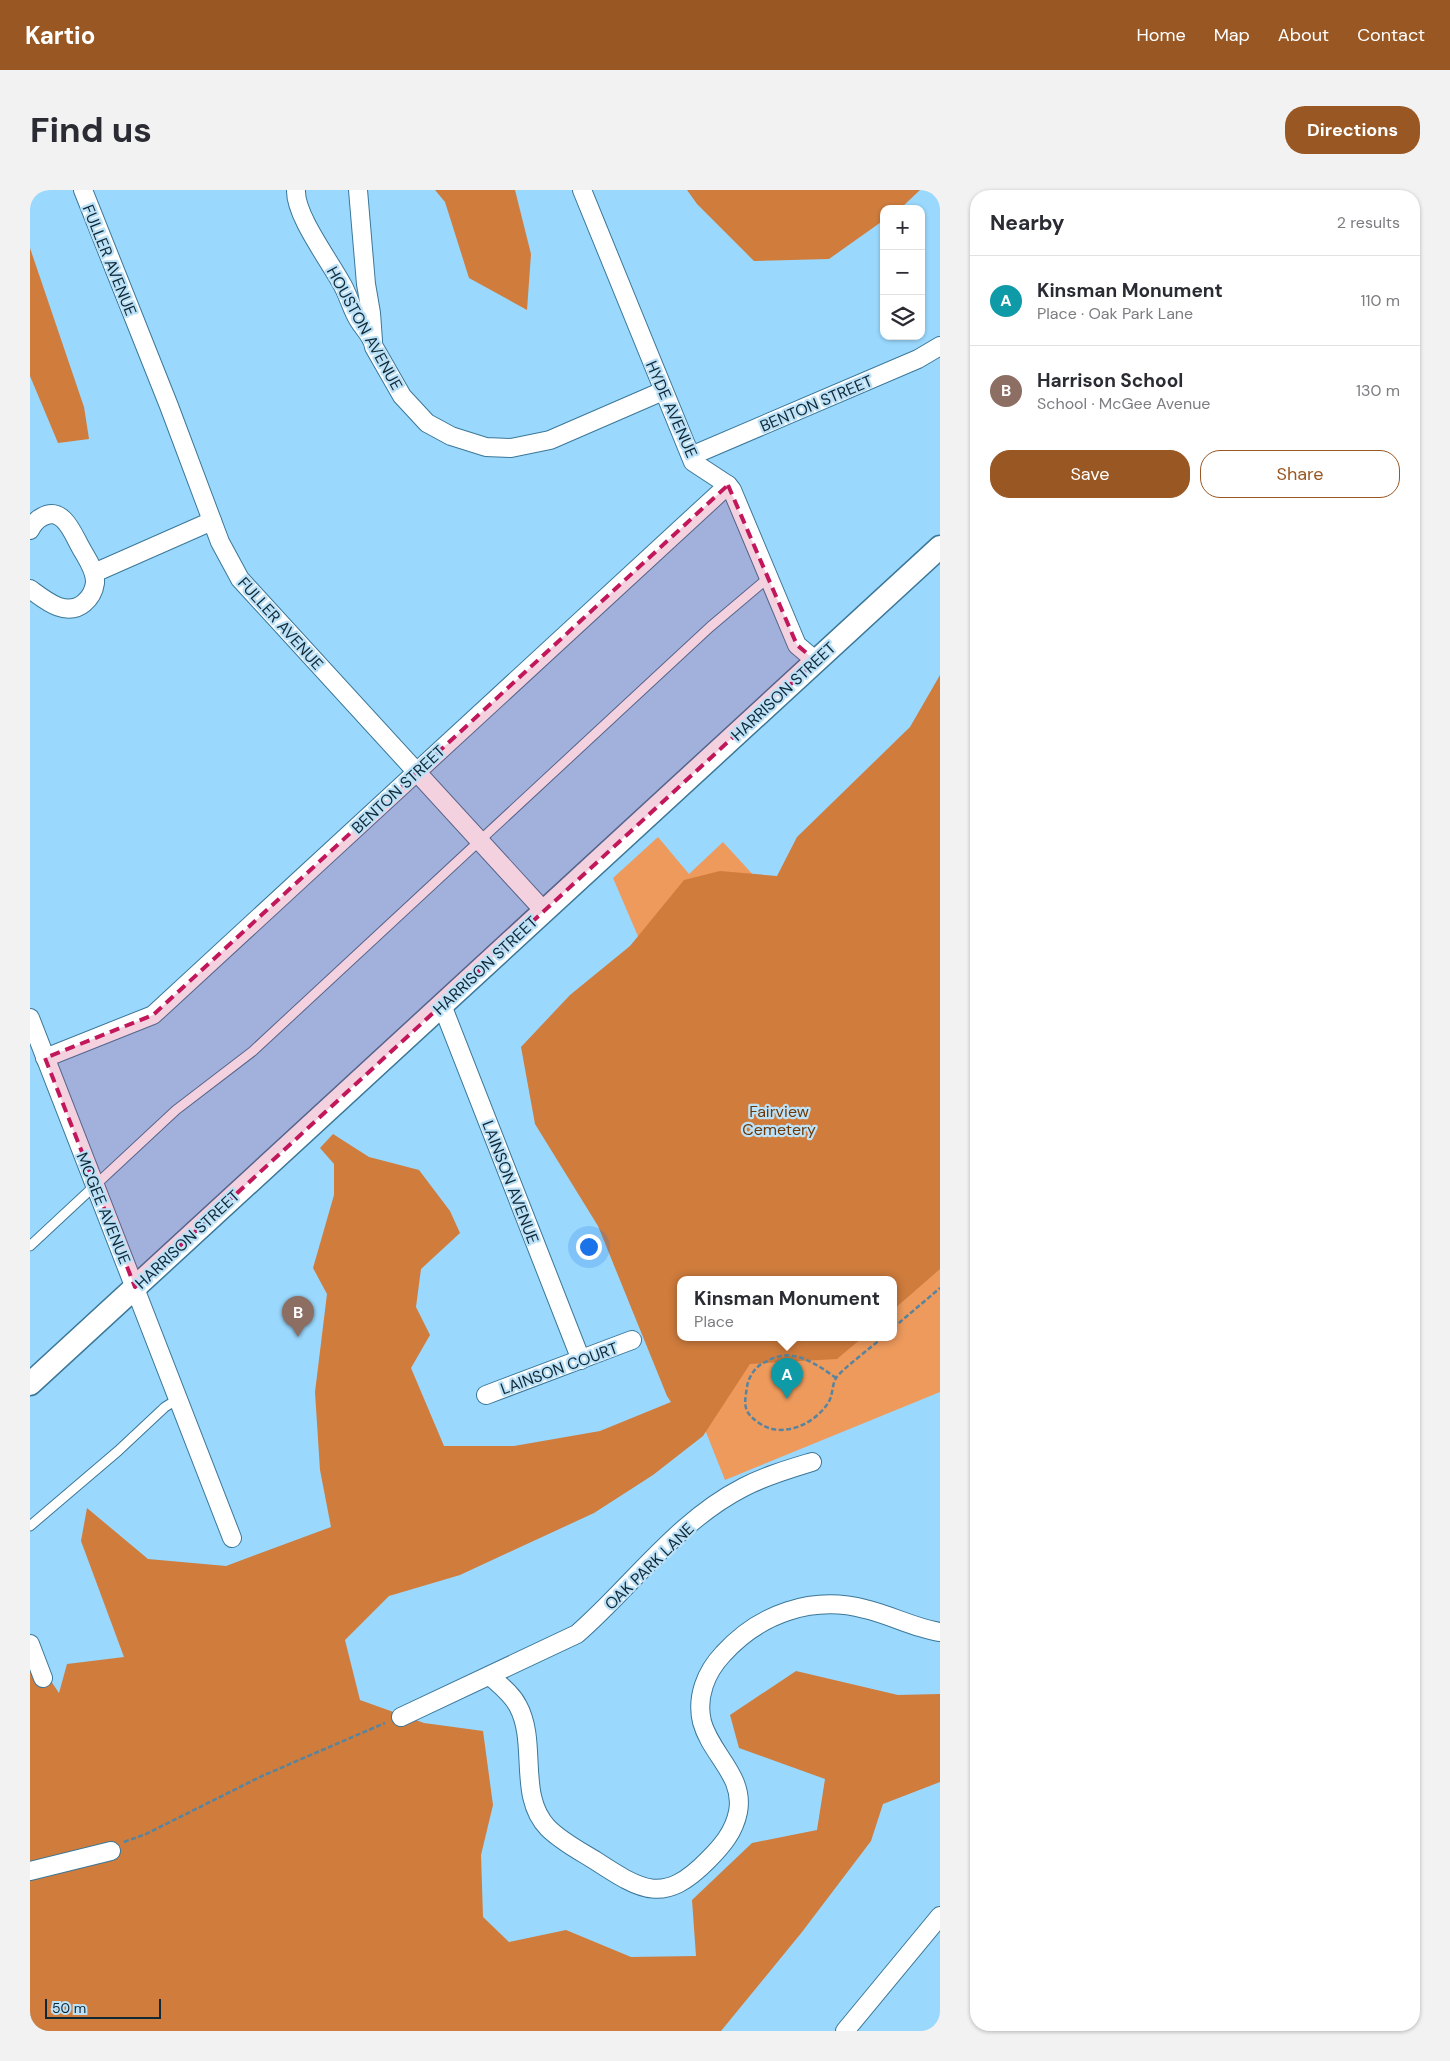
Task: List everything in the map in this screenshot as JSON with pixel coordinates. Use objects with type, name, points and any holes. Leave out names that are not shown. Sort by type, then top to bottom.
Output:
[{"type":"street","name":"FULLER AVENUE","points":[[82,190],[169,406],[212,521],[227,557],[240,579],[544,911]]},
{"type":"street","name":"HOUSTON AVENUE","points":[[296,190],[296,200],[301,214],[344,287],[358,320],[373,342],[402,396],[427,423],[451,436],[486,447],[511,448],[550,440],[663,391]]},
{"type":"street","points":[[358,190],[373,342]]},
{"type":"street","name":"HYDE AVENUE","points":[[582,190],[693,462],[728,485]]},
{"type":"street","name":"BENTON STREET","points":[[691,456],[918,359],[940,346]]},
{"type":"street","points":[[728,485],[732,490],[797,645],[816,661]]},
{"type":"street","name":"BENTON STREET","points":[[45,1058],[153,1015],[728,485]]},
{"type":"street","points":[[30,530],[36,520],[47,514],[54,513],[64,519],[94,573],[95,584],[86,601],[79,607],[70,609],[59,607],[30,589]]},
{"type":"street","points":[[94,573],[212,521]]},
{"type":"street","name":"HARRISON STREET","points":[[30,1384],[940,547]]},
{"type":"street","name":"LAINSON AVENUE","points":[[442,1005],[581,1360]]},
{"type":"street","name":"MCGEE AVENUE","points":[[30,1018],[232,1538]]},
{"type":"street","name":"LAINSON COURT","points":[[486,1395],[632,1340]]},
{"type":"street","name":"OAK PARK LANE","points":[[401,1717],[577,1634],[668,1544],[722,1500],[762,1479],[812,1462]]},
{"type":"street","points":[[490,1676],[509,1693],[518,1706],[524,1723],[534,1804],[547,1827],[558,1837],[628,1881],[653,1889],[670,1887],[693,1875],[717,1851],[734,1826],[739,1810],[736,1782],[707,1736],[702,1720],[701,1701],[709,1672],[732,1644],[748,1630],[766,1619],[790,1610],[823,1605],[846,1605],[866,1609],[928,1630],[940,1632]]},
{"type":"street","points":[[30,1644],[43,1678]]},
{"type":"street","points":[[30,1872],[111,1851]]},
{"type":"street","points":[[845,2031],[940,1916]]},
{"type":"lane","points":[[30,1246],[94,1184],[176,1110],[253,1050],[710,626],[768,578]]},
{"type":"lane","points":[[30,1526],[118,1451],[165,1407],[178,1399]]},
{"type":"path","points":[[897,1325],[940,1288]]},
{"type":"path","points":[[836,1378],[820,1366],[796,1357],[779,1356],[758,1366],[747,1382],[744,1404],[750,1417],[765,1428],[782,1430],[794,1428],[816,1418],[828,1403],[836,1378],[879,1341]]},
{"type":"path","points":[[111,1851],[123,1843],[146,1834],[262,1776],[401,1717]]},
{"type":"highlighted area","points":[[728,485],[797,645],[816,661],[135,1287],[45,1058],[153,1015]]},
{"type":"green space","points":[[435,190],[515,190],[531,254],[527,310],[469,278],[445,202]]},
{"type":"green space","points":[[687,190],[920,190],[904,205],[880,205],[880,223],[829,259],[754,261],[697,204]]},
{"type":"green space","points":[[30,248],[84,407],[89,439],[58,443],[30,376]]},
{"type":"green space","points":[[940,675],[940,1269],[897,1307],[897,1276],[677,1276],[677,1341],[858,1341],[837,1359],[750,1364],[703,1436],[653,1475],[594,1513],[460,1575],[389,1596],[345,1640],[360,1700],[424,1723],[483,1731],[493,1805],[481,1855],[483,1917],[509,1942],[566,1930],[631,1957],[696,1956],[692,1900],[752,1843],[817,1830],[825,1779],[739,1748],[730,1715],[796,1671],[898,1695],[940,1694],[940,1782],[883,1804],[871,1841],[802,1932],[721,2031],[30,2031],[30,1650],[59,1693],[67,1664],[124,1657],[81,1541],[87,1508],[148,1559],[226,1566],[331,1527],[320,1470],[315,1392],[327,1294],[313,1268],[334,1195],[334,1164],[320,1148],[333,1134],[369,1157],[419,1170],[450,1211],[460,1233],[421,1269],[416,1307],[430,1335],[411,1368],[444,1446],[514,1446],[600,1431],[671,1402],[598,1226],[535,1124],[521,1047],[570,995],[630,946],[684,880],[720,871],[777,876],[797,837],[910,727]]},
{"type":"green space","name":"Fairview Cemetery","points":[[940,783],[940,1392],[725,1480],[557,1057],[667,1004],[613,878],[658,837],[689,874],[723,842],[819,947]]},
{"type":"place","name":"Harrison School","points":[[298,1337]]},
{"type":"place","name":"Kinsman Monument","points":[[787,1399]]}]
